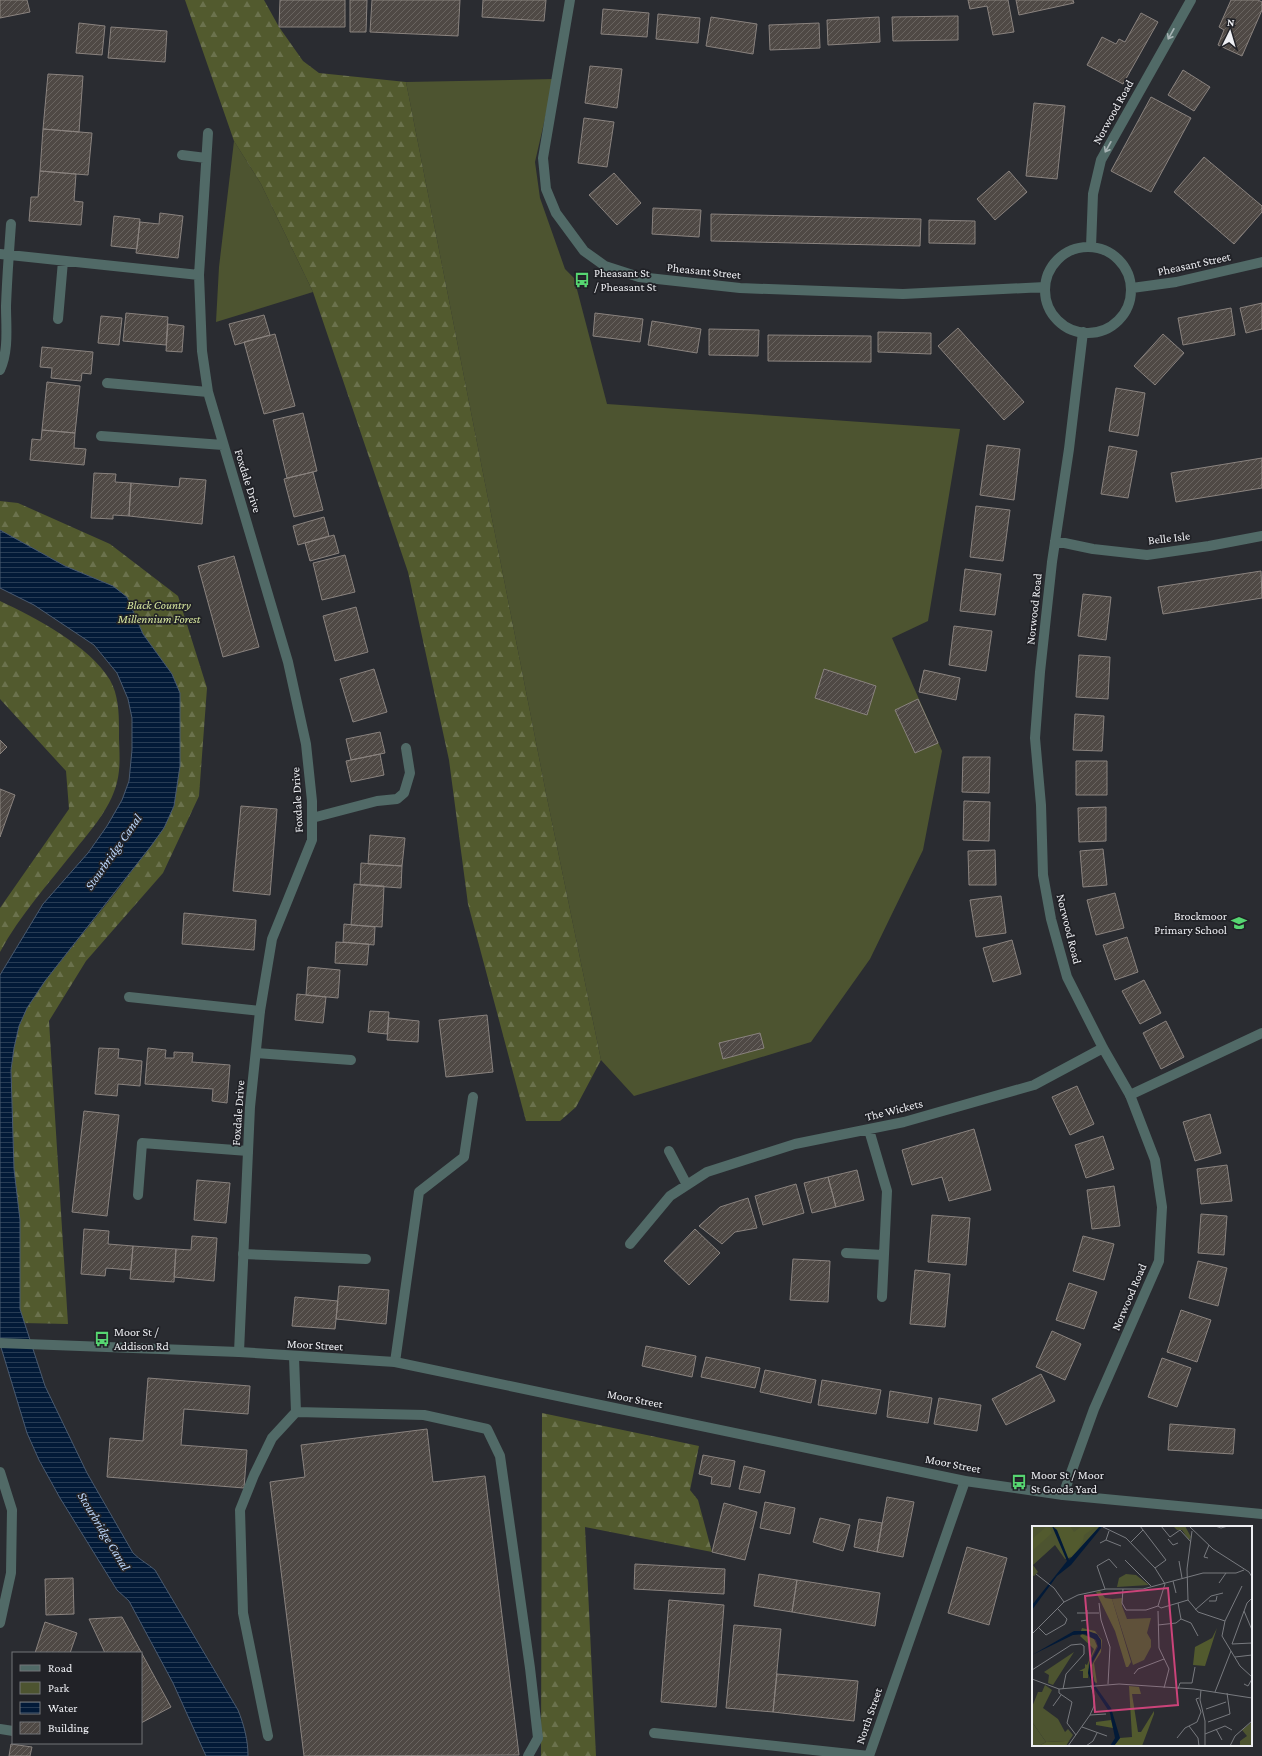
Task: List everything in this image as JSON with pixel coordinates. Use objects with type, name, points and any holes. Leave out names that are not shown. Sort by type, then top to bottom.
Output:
[{"type":"street","name":"Pheasant Street","points":[[570,0],[543,158],[546,189],[556,213],[584,251],[605,266],[639,277],[740,288],[904,294],[1045,287]]},
{"type":"street","name":"Norwood Road","points":[[1091,247],[1093,194],[1101,160],[1191,0]]},
{"type":"street","name":"Foxdale Drive","points":[[208,133],[199,275],[202,351],[208,392],[288,662],[306,744],[312,801],[312,840],[272,939],[260,1011],[248,1151],[239,1352]]},
{"type":"street","points":[[182,155],[206,158]]},
{"type":"street","points":[[0,370],[4,361],[6,340],[4,254],[11,224]]},
{"type":"street","points":[[1091,247],[1109,252],[1120,260],[1128,272],[1132,288],[1128,308],[1118,321],[1109,328],[1098,332],[1084,332],[1066,326],[1052,314],[1046,300],[1045,287],[1050,269],[1061,256],[1072,250],[1091,247]]},
{"type":"street","points":[[4,254],[199,275]]},
{"type":"street","points":[[58,319],[63,261]]},
{"type":"street","name":"Pheasant Street","points":[[1132,288],[1176,282],[1262,262]]},
{"type":"street","name":"Norwood Road","points":[[1063,1496],[1094,1409],[1159,1261],[1162,1208],[1155,1160],[1130,1095],[1103,1048],[1068,977],[1051,919],[1043,875],[1035,738],[1040,672],[1084,332]]},
{"type":"street","points":[[107,383],[208,392]]},
{"type":"street","points":[[101,436],[223,445]]},
{"type":"street","name":"Belle Isle","points":[[1056,541],[1093,549],[1147,555],[1209,546],[1262,536]]},
{"type":"street","points":[[312,818],[378,801],[397,799],[404,793],[410,773],[406,748]]},
{"type":"street","points":[[129,996],[260,1011]]},
{"type":"street","points":[[1130,1095],[1262,1032]]},
{"type":"street","name":"The Wickets","points":[[630,1244],[670,1196],[707,1172],[795,1144],[904,1122],[1034,1085],[1103,1048]]},
{"type":"street","points":[[256,1054],[351,1060]]},
{"type":"street","points":[[395,1362],[419,1192],[464,1157],[473,1096]]},
{"type":"street","points":[[869,1130],[887,1191],[882,1297]]},
{"type":"street","points":[[138,1195],[142,1143],[248,1151]]},
{"type":"street","points":[[669,1151],[687,1185]]},
{"type":"street","points":[[846,1253],[884,1255]]},
{"type":"street","points":[[243,1254],[366,1259]]},
{"type":"street","name":"Moor Street","points":[[0,1343],[239,1352],[294,1357],[395,1362],[965,1481],[1063,1496],[1262,1514]]},
{"type":"street","points":[[268,1736],[243,1613],[240,1510],[254,1475],[272,1438],[296,1412],[294,1357]]},
{"type":"street","points":[[296,1412],[424,1415],[487,1429],[500,1456],[530,1668],[538,1738],[528,1756]]},
{"type":"street","points":[[0,1472],[12,1510],[11,1573],[0,1623]]},
{"type":"street","name":"North Street","points":[[654,1733],[869,1756],[965,1481]]},
{"type":"street","points":[[0,1729],[12,1730]]},
{"type":"green space","points":[[185,0],[264,0],[279,27],[303,61],[319,73],[406,82],[547,798],[601,1060],[576,1107],[560,1121],[526,1121],[468,904],[449,760],[408,572],[313,292],[261,184],[234,141]]},
{"type":"green space","points":[[554,79],[535,162],[540,198],[565,269],[574,278],[607,404],[960,429],[928,621],[892,638],[942,751],[923,850],[870,959],[811,1042],[634,1096],[601,1060],[547,798],[406,82]]},
{"type":"green space","points":[[234,141],[261,184],[313,292],[216,322],[219,267]]},
{"type":"green space","name":"Black Country Millennium Forest","points":[[0,501],[18,503],[110,544],[178,596],[207,688],[199,796],[163,873],[86,961],[49,1021],[68,1324],[23,1323],[20,1310],[20,1220],[14,1169],[11,1070],[14,1048],[19,1026],[27,1008],[45,981],[116,892],[164,828],[174,806],[180,766],[180,718],[172,674],[143,634],[133,609],[113,586],[65,566],[0,530]]},
{"type":"green space","points":[[0,601],[29,615],[60,634],[75,644],[101,668],[110,680],[116,694],[119,716],[120,756],[118,779],[109,803],[89,833],[16,925],[0,952],[0,908],[69,809],[66,771],[0,699]]},
{"type":"green space","points":[[542,1413],[699,1446],[690,1490],[698,1500],[712,1552],[585,1527],[596,1756],[541,1756]]},
{"type":"water","name":"Stourbridge Canal","points":[[0,530],[65,566],[113,586],[127,597],[143,634],[172,674],[180,693],[180,766],[174,806],[164,828],[45,981],[27,1008],[19,1026],[11,1070],[14,1169],[20,1220],[20,1309],[45,1386],[87,1473],[133,1553],[155,1570],[238,1710],[245,1733],[248,1756],[206,1756],[173,1683],[129,1601],[117,1590],[60,1498],[39,1460],[27,1433],[0,1344],[0,975],[43,904],[88,853],[107,826],[122,800],[129,781],[132,750],[132,718],[128,699],[117,673],[94,645],[34,605],[0,588]]},
{"type":"building","points":[[0,0],[27,0],[30,12],[0,18]]},
{"type":"building","points":[[280,0],[345,0],[345,27],[279,27]]},
{"type":"building","points":[[350,0],[367,0],[366,32],[350,32]]},
{"type":"building","points":[[372,0],[460,0],[458,36],[370,32]]},
{"type":"building","points":[[483,0],[546,0],[544,21],[482,17]]},
{"type":"building","points":[[968,0],[1008,0],[1014,32],[993,35],[987,6],[970,9]]},
{"type":"building","points":[[1016,0],[1073,0],[1074,3],[1019,15]]},
{"type":"building","points":[[1231,0],[1258,0],[1262,2],[1262,10],[1242,56],[1218,45],[1224,30],[1219,27]]},
{"type":"building","points":[[603,9],[649,13],[647,37],[601,34]]},
{"type":"building","points":[[1141,13],[1158,22],[1123,84],[1087,65],[1102,37],[1116,44],[1119,39],[1125,42]]},
{"type":"building","points":[[658,14],[700,18],[698,43],[656,39]]},
{"type":"building","points":[[958,16],[958,40],[893,41],[892,17]]},
{"type":"building","points":[[711,17],[757,24],[753,54],[706,46]]},
{"type":"building","points":[[879,17],[880,42],[828,45],[827,20]]},
{"type":"building","points":[[79,23],[105,26],[102,55],[76,53]]},
{"type":"building","points":[[819,23],[820,48],[770,50],[769,25]]},
{"type":"building","points":[[111,27],[167,31],[165,62],[108,58]]},
{"type":"building","points":[[590,66],[622,69],[617,108],[585,103]]},
{"type":"building","points":[[1183,70],[1210,87],[1194,111],[1168,95]]},
{"type":"building","points":[[48,74],[83,76],[79,132],[43,129]]},
{"type":"building","points":[[1151,97],[1191,118],[1151,192],[1111,171]]},
{"type":"building","points":[[1034,103],[1065,106],[1057,179],[1026,176]]},
{"type":"building","points":[[584,118],[614,122],[607,167],[578,163]]},
{"type":"building","points":[[43,129],[92,133],[88,175],[40,171]]},
{"type":"building","points":[[1204,157],[1262,206],[1262,212],[1234,244],[1174,192]]},
{"type":"building","points":[[40,171],[76,174],[74,201],[83,202],[81,225],[29,221],[31,197],[38,197]]},
{"type":"building","points":[[1009,171],[1027,192],[995,220],[977,199]]},
{"type":"building","points":[[614,173],[641,203],[617,225],[589,195]]},
{"type":"building","points":[[653,208],[701,210],[699,237],[652,234]]},
{"type":"building","points":[[160,213],[183,216],[178,258],[136,253],[140,222],[159,224]]},
{"type":"building","points":[[711,214],[921,219],[920,246],[711,241]]},
{"type":"building","points":[[114,216],[140,219],[137,249],[111,246]]},
{"type":"building","points":[[929,220],[975,221],[975,244],[929,243]]},
{"type":"building","points":[[1262,303],[1262,329],[1246,333],[1240,308]]},
{"type":"building","points":[[1231,308],[1235,335],[1183,345],[1178,318]]},
{"type":"building","points":[[126,313],[168,317],[166,345],[123,341]]},
{"type":"building","points":[[595,313],[643,319],[640,342],[593,336]]},
{"type":"building","points":[[264,315],[270,335],[235,345],[229,324]]},
{"type":"building","points":[[101,316],[122,318],[119,345],[98,343]]},
{"type":"building","points":[[652,321],[701,329],[697,353],[648,345]]},
{"type":"building","points":[[168,324],[184,326],[182,352],[166,351]]},
{"type":"building","points":[[958,328],[1024,402],[1004,420],[938,346]]},
{"type":"building","points":[[709,329],[759,330],[758,356],[709,355]]},
{"type":"building","points":[[878,332],[931,333],[931,354],[878,352]]},
{"type":"building","points":[[275,334],[295,406],[264,414],[244,342]]},
{"type":"building","points":[[1163,334],[1184,353],[1155,385],[1134,366]]},
{"type":"building","points":[[768,335],[871,336],[871,362],[768,361]]},
{"type":"building","points":[[42,347],[93,352],[91,374],[82,373],[81,381],[51,378],[52,368],[40,367]]},
{"type":"building","points":[[47,382],[80,386],[75,433],[42,430]]},
{"type":"building","points":[[1116,388],[1145,393],[1138,436],[1109,431]]},
{"type":"building","points":[[303,413],[317,471],[287,478],[273,420]]},
{"type":"building","points":[[42,430],[75,433],[74,448],[86,449],[84,465],[30,460],[32,439],[41,440]]},
{"type":"building","points":[[987,445],[1020,449],[1014,500],[980,495]]},
{"type":"building","points":[[1109,446],[1137,451],[1128,498],[1101,494]]},
{"type":"building","points":[[1262,458],[1262,488],[1176,502],[1171,473]]},
{"type":"building","points":[[313,472],[323,510],[294,517],[284,479]]},
{"type":"building","points":[[94,473],[116,474],[115,482],[131,483],[129,516],[113,515],[113,519],[91,518]]},
{"type":"building","points":[[180,478],[206,480],[202,524],[129,516],[131,483],[179,487]]},
{"type":"building","points":[[976,506],[1010,510],[1003,561],[970,557]]},
{"type":"building","points":[[324,517],[329,536],[298,545],[293,526]]},
{"type":"building","points":[[334,535],[339,553],[310,561],[305,543]]},
{"type":"building","points":[[345,555],[355,592],[322,600],[313,563]]},
{"type":"building","points":[[234,556],[259,647],[223,657],[198,566]]},
{"type":"building","points":[[965,569],[1001,574],[995,615],[960,611]]},
{"type":"building","points":[[1261,571],[1262,598],[1163,614],[1158,587]]},
{"type":"building","points":[[1083,594],[1111,597],[1106,640],[1078,636]]},
{"type":"building","points":[[356,607],[368,652],[335,661],[323,616]]},
{"type":"building","points":[[954,626],[992,631],[986,671],[949,665]]},
{"type":"building","points":[[1079,655],[1110,657],[1108,699],[1076,697]]},
{"type":"building","points":[[374,669],[387,712],[353,722],[340,679]]},
{"type":"building","points":[[824,669],[876,686],[867,715],[815,698]]},
{"type":"building","points":[[924,670],[960,678],[956,700],[919,692]]},
{"type":"building","points":[[918,699],[938,743],[915,753],[895,710]]},
{"type":"building","points":[[1075,714],[1104,716],[1102,751],[1073,750]]},
{"type":"building","points":[[380,732],[385,753],[351,760],[346,739]]},
{"type":"building","points":[[0,740],[7,747],[0,754]]},
{"type":"building","points":[[380,754],[384,775],[351,782],[346,761]]},
{"type":"building","points":[[963,757],[990,757],[989,793],[962,792]]},
{"type":"building","points":[[1076,761],[1107,761],[1107,795],[1076,795]]},
{"type":"building","points":[[0,789],[15,795],[0,837]]},
{"type":"building","points":[[964,801],[990,802],[989,841],[963,840]]},
{"type":"building","points":[[241,806],[277,809],[270,895],[233,891]]},
{"type":"building","points":[[1106,807],[1106,841],[1079,842],[1078,808]]},
{"type":"building","points":[[370,835],[405,838],[402,866],[368,864]]},
{"type":"building","points":[[1103,849],[1107,885],[1083,887],[1080,851]]},
{"type":"building","points":[[995,850],[996,885],[969,885],[968,851]]},
{"type":"building","points":[[361,863],[402,866],[401,888],[360,885]]},
{"type":"building","points":[[354,884],[384,886],[382,927],[351,925]]},
{"type":"building","points":[[1115,893],[1124,928],[1096,935],[1087,900]]},
{"type":"building","points":[[1001,896],[1006,933],[976,937],[970,900]]},
{"type":"building","points":[[184,913],[256,920],[254,950],[182,944]]},
{"type":"building","points":[[344,924],[375,927],[374,945],[343,942]]},
{"type":"building","points":[[1127,937],[1138,972],[1115,980],[1103,945]]},
{"type":"building","points":[[1012,940],[1021,974],[993,982],[983,948]]},
{"type":"building","points":[[336,942],[369,944],[367,965],[335,963]]},
{"type":"building","points":[[308,967],[340,970],[338,998],[306,995]]},
{"type":"building","points":[[1144,980],[1161,1013],[1140,1024],[1122,991]]},
{"type":"building","points":[[297,994],[326,997],[323,1023],[295,1020]]},
{"type":"building","points":[[370,1011],[389,1012],[387,1034],[368,1032]]},
{"type":"building","points":[[487,1015],[493,1072],[446,1077],[439,1020]]},
{"type":"building","points":[[389,1018],[419,1021],[418,1042],[387,1040]]},
{"type":"building","points":[[1166,1021],[1184,1057],[1161,1069],[1143,1033]]},
{"type":"building","points":[[760,1033],[764,1048],[723,1059],[719,1043]]},
{"type":"building","points":[[99,1048],[119,1049],[118,1058],[142,1061],[140,1086],[118,1084],[117,1096],[95,1094]]},
{"type":"building","points":[[148,1048],[166,1050],[165,1058],[174,1058],[174,1052],[193,1053],[192,1062],[230,1065],[227,1103],[212,1101],[213,1089],[145,1084]]},
{"type":"building","points":[[1077,1086],[1094,1124],[1070,1135],[1052,1097]]},
{"type":"building","points":[[84,1111],[119,1115],[107,1216],[72,1212]]},
{"type":"building","points":[[1210,1114],[1221,1153],[1195,1161],[1183,1122]]},
{"type":"building","points":[[974,1129],[991,1190],[949,1201],[942,1177],[912,1185],[902,1150]]},
{"type":"building","points":[[1103,1136],[1114,1169],[1086,1178],[1075,1145]]},
{"type":"building","points":[[1227,1165],[1232,1201],[1201,1204],[1197,1169]]},
{"type":"building","points":[[857,1170],[864,1200],[836,1207],[828,1177]]},
{"type":"building","points":[[828,1177],[836,1207],[812,1213],[804,1183]]},
{"type":"building","points":[[197,1180],[230,1183],[226,1223],[194,1220]]},
{"type":"building","points":[[796,1184],[804,1213],[763,1225],[755,1196]]},
{"type":"building","points":[[1114,1186],[1120,1226],[1092,1229],[1087,1190]]},
{"type":"building","points":[[748,1198],[757,1228],[735,1232],[722,1244],[699,1226],[720,1207]]},
{"type":"building","points":[[1201,1214],[1227,1216],[1224,1255],[1198,1253]]},
{"type":"building","points":[[932,1215],[970,1218],[966,1265],[928,1262]]},
{"type":"building","points":[[84,1229],[109,1231],[108,1244],[133,1246],[131,1270],[106,1268],[105,1276],[81,1274]]},
{"type":"building","points":[[695,1229],[720,1253],[689,1285],[664,1261]]},
{"type":"building","points":[[192,1236],[217,1238],[214,1281],[174,1277],[176,1249],[191,1250]]},
{"type":"building","points":[[1083,1236],[1114,1244],[1104,1280],[1073,1271]]},
{"type":"building","points":[[133,1246],[176,1249],[174,1282],[130,1279]]},
{"type":"building","points":[[793,1259],[830,1261],[828,1302],[790,1300]]},
{"type":"building","points":[[1198,1261],[1227,1268],[1218,1306],[1189,1298]]},
{"type":"building","points":[[915,1270],[950,1274],[945,1327],[910,1324]]},
{"type":"building","points":[[1069,1283],[1097,1292],[1084,1329],[1056,1320]]},
{"type":"building","points":[[339,1286],[389,1290],[386,1324],[336,1319]]},
{"type":"building","points":[[295,1297],[338,1301],[335,1329],[292,1326]]},
{"type":"building","points":[[1181,1310],[1211,1320],[1197,1362],[1167,1352]]},
{"type":"building","points":[[1052,1331],[1081,1344],[1065,1380],[1036,1367]]},
{"type":"building","points":[[646,1346],[696,1356],[692,1377],[642,1366]]},
{"type":"building","points":[[706,1357],[760,1368],[755,1388],[701,1377]]},
{"type":"building","points":[[1162,1358],[1191,1368],[1177,1407],[1148,1397]]},
{"type":"building","points":[[765,1370],[816,1380],[811,1403],[760,1392]]},
{"type":"building","points":[[1041,1374],[1055,1401],[1006,1425],[992,1399]]},
{"type":"building","points":[[148,1378],[250,1386],[248,1414],[184,1409],[181,1445],[247,1450],[244,1488],[107,1477],[110,1438],[143,1441]]},
{"type":"building","points":[[822,1380],[881,1390],[876,1414],[818,1405]]},
{"type":"building","points":[[890,1391],[932,1398],[928,1423],[887,1417]]},
{"type":"building","points":[[939,1398],[981,1405],[977,1431],[934,1424]]},
{"type":"building","points":[[1170,1424],[1235,1429],[1233,1454],[1168,1450]]},
{"type":"building","points":[[427,1429],[433,1482],[485,1476],[519,1755],[304,1756],[270,1482],[305,1477],[301,1445]]},
{"type":"building","points":[[703,1455],[735,1461],[730,1487],[711,1484],[712,1477],[699,1474]]},
{"type":"building","points":[[744,1466],[765,1471],[760,1493],[739,1489]]},
{"type":"building","points":[[887,1497],[914,1502],[903,1557],[877,1552]]},
{"type":"building","points":[[765,1502],[795,1508],[790,1534],[760,1528]]},
{"type":"building","points":[[724,1503],[757,1512],[745,1560],[712,1552]]},
{"type":"building","points":[[820,1518],[850,1525],[843,1551],[813,1542]]},
{"type":"building","points":[[859,1519],[882,1523],[877,1552],[854,1547]]},
{"type":"building","points":[[967,1547],[1007,1558],[989,1625],[948,1613]]},
{"type":"building","points":[[635,1564],[725,1569],[724,1594],[634,1589]]},
{"type":"building","points":[[759,1574],[797,1580],[792,1612],[754,1606]]},
{"type":"building","points":[[73,1578],[74,1614],[46,1615],[45,1579]]},
{"type":"building","points":[[797,1580],[880,1593],[875,1626],[792,1612]]},
{"type":"building","points":[[669,1600],[724,1605],[716,1707],[661,1702]]},
{"type":"building","points":[[122,1617],[141,1652],[105,1652],[89,1619]]},
{"type":"building","points":[[45,1622],[77,1633],[70,1652],[35,1652]]},
{"type":"building","points":[[734,1625],[781,1629],[773,1712],[726,1708]]},
{"type":"building","points":[[142,1654],[171,1707],[142,1722]]},
{"type":"building","points":[[777,1674],[858,1681],[854,1721],[773,1712]]},
{"type":"building","points":[[11,1744],[32,1747],[30,1756],[9,1756]]},
{"type":"place","name":"Pheasant St / Pheasant St","points":[[582,280]]},
{"type":"place","name":"Brockmoor Primary School","points":[[1239,923]]},
{"type":"place","name":"Moor St / Addison Rd","points":[[102,1339]]},
{"type":"place","name":"Moor St / Moor St Goods Yard","points":[[1019,1482]]}]
